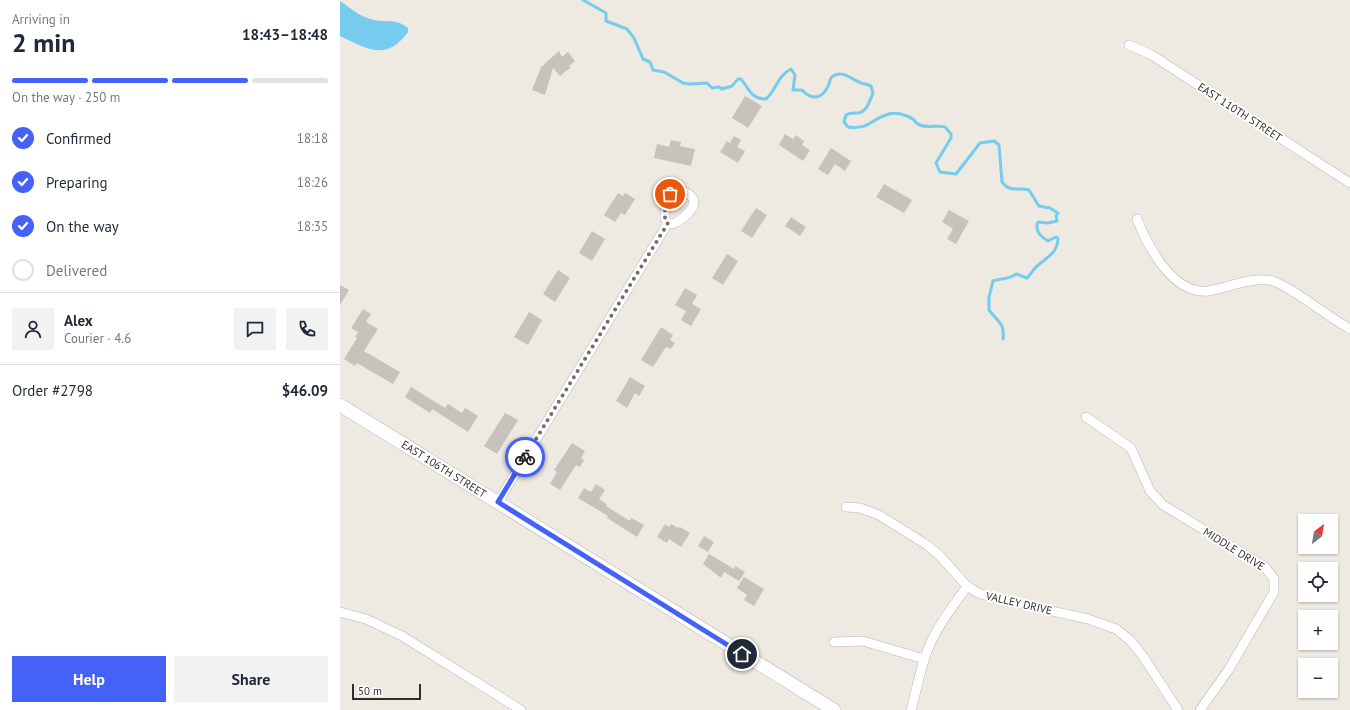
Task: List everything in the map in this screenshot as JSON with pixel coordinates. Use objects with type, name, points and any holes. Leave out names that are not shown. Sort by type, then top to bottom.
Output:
[{"type":"street","name":"EAST 110TH STREET","points":[[1129,44],[1150,54],[1350,183]]},
{"type":"street","points":[[1137,219],[1146,240],[1161,264],[1177,281],[1189,288],[1196,291],[1208,292],[1255,280],[1274,281],[1300,296],[1350,329]]},
{"type":"street","points":[[498,502],[668,223]]},
{"type":"street","name":"EAST 106TH STREET","points":[[340,405],[834,710]]},
{"type":"street","name":"MIDDLE DRIVE","points":[[1086,417],[1130,448],[1150,491],[1163,505],[1265,567],[1274,578],[1274,592],[1233,662],[1200,710]]},
{"type":"street","name":"VALLEY DRIVE","points":[[846,507],[860,508],[873,513],[928,545],[940,555],[967,586],[986,596],[1088,619],[1116,629],[1131,641],[1142,655],[1178,710]]},
{"type":"street","points":[[911,710],[924,659],[934,635],[967,586]]},
{"type":"street","points":[[340,612],[366,619],[402,636],[520,710]]},
{"type":"street","points":[[834,642],[863,641],[924,659]]},
{"type":"water","points":[[340,1],[364,17],[378,21],[399,23],[408,28],[408,32],[392,47],[384,50],[376,50],[359,45],[340,36]]},
{"type":"building","points":[[559,51],[562,57],[568,52],[575,61],[569,66],[571,67],[560,76],[553,68],[545,95],[532,90],[541,67]]},
{"type":"building","points":[[745,96],[762,106],[748,128],[732,118]]},
{"type":"building","points":[[785,134],[793,139],[796,135],[804,141],[802,145],[810,150],[803,161],[779,145]]},
{"type":"building","points":[[734,136],[741,140],[737,147],[745,151],[738,163],[720,152],[727,141],[730,143]]},
{"type":"building","points":[[671,140],[681,142],[680,146],[695,149],[691,166],[654,158],[657,144],[669,147]]},
{"type":"building","points":[[831,148],[851,161],[845,171],[835,164],[828,175],[818,169]]},
{"type":"building","points":[[884,184],[912,200],[904,213],[876,197]]},
{"type":"building","points":[[618,193],[623,196],[625,193],[635,199],[625,215],[621,213],[615,222],[604,215]]},
{"type":"building","points":[[756,208],[767,215],[752,238],[741,231]]},
{"type":"building","points":[[949,210],[969,221],[956,244],[947,239],[953,229],[942,222]]},
{"type":"building","points":[[791,217],[806,227],[800,236],[785,226]]},
{"type":"building","points":[[592,231],[605,239],[592,261],[579,253]]},
{"type":"building","points":[[727,254],[738,261],[723,285],[712,278]]},
{"type":"building","points":[[558,270],[570,278],[555,302],[543,294]]},
{"type":"building","points":[[340,285],[349,290],[340,305]]},
{"type":"building","points":[[685,288],[697,295],[692,304],[701,309],[691,326],[681,320],[686,311],[675,305]]},
{"type":"building","points":[[363,309],[371,314],[366,322],[378,329],[364,351],[400,372],[393,384],[357,363],[355,366],[344,359],[357,338],[355,337],[358,332],[351,328]]},
{"type":"building","points":[[529,312],[542,320],[528,345],[514,337]]},
{"type":"building","points":[[661,327],[673,335],[670,340],[675,343],[671,349],[666,347],[653,367],[641,360]]},
{"type":"building","points":[[630,377],[645,386],[639,396],[635,393],[627,408],[616,401]]},
{"type":"building","points":[[411,387],[445,408],[448,404],[462,413],[465,408],[478,416],[468,432],[432,409],[430,413],[405,397]]},
{"type":"building","points":[[505,413],[518,420],[497,454],[484,446]]},
{"type":"building","points":[[572,443],[585,451],[581,458],[584,460],[580,467],[576,465],[560,490],[550,484],[557,472],[554,470]]},
{"type":"building","points":[[596,484],[605,490],[599,499],[607,504],[606,506],[630,521],[631,518],[644,525],[637,537],[607,518],[608,516],[578,498],[584,488],[591,492]]},
{"type":"building","points":[[665,524],[669,527],[671,524],[678,528],[680,527],[690,533],[681,547],[669,539],[667,543],[657,537]]},
{"type":"building","points":[[704,536],[714,542],[708,552],[698,546]]},
{"type":"building","points":[[709,554],[734,569],[735,566],[745,572],[739,581],[724,572],[721,578],[703,564]]},
{"type":"building","points":[[744,577],[764,589],[754,606],[744,600],[747,595],[737,588]]},
{"type":"waterway","points":[[583,0],[606,13],[606,21],[627,29],[634,38],[643,59],[650,62],[653,70],[664,72],[683,83],[707,83],[712,88],[719,87],[722,89],[732,86],[738,79],[741,79],[753,95],[761,99],[766,99],[783,75],[791,69],[795,75],[793,90],[802,90],[810,96],[817,97],[824,93],[832,77],[837,74],[844,74],[860,83],[871,86],[873,93],[864,110],[858,113],[846,115],[844,122],[848,127],[855,128],[866,126],[883,116],[895,113],[908,116],[923,126],[945,127],[951,134],[951,138],[936,163],[940,172],[956,174],[980,143],[994,141],[999,145],[1002,182],[1011,189],[1029,190],[1039,206],[1050,208],[1058,213],[1056,216],[1057,221],[1048,223],[1038,222],[1037,225],[1038,231],[1043,238],[1048,241],[1056,237],[1058,238],[1056,248],[1053,252],[1035,268],[1027,278],[1016,274],[1008,278],[993,281],[989,297],[989,310],[1002,326],[1003,339]]},
{"type":"way so far","points":[[525,457],[668,223],[665,219],[665,203],[670,194]]},
{"type":"route","points":[[525,457],[498,502],[742,654]]}]
